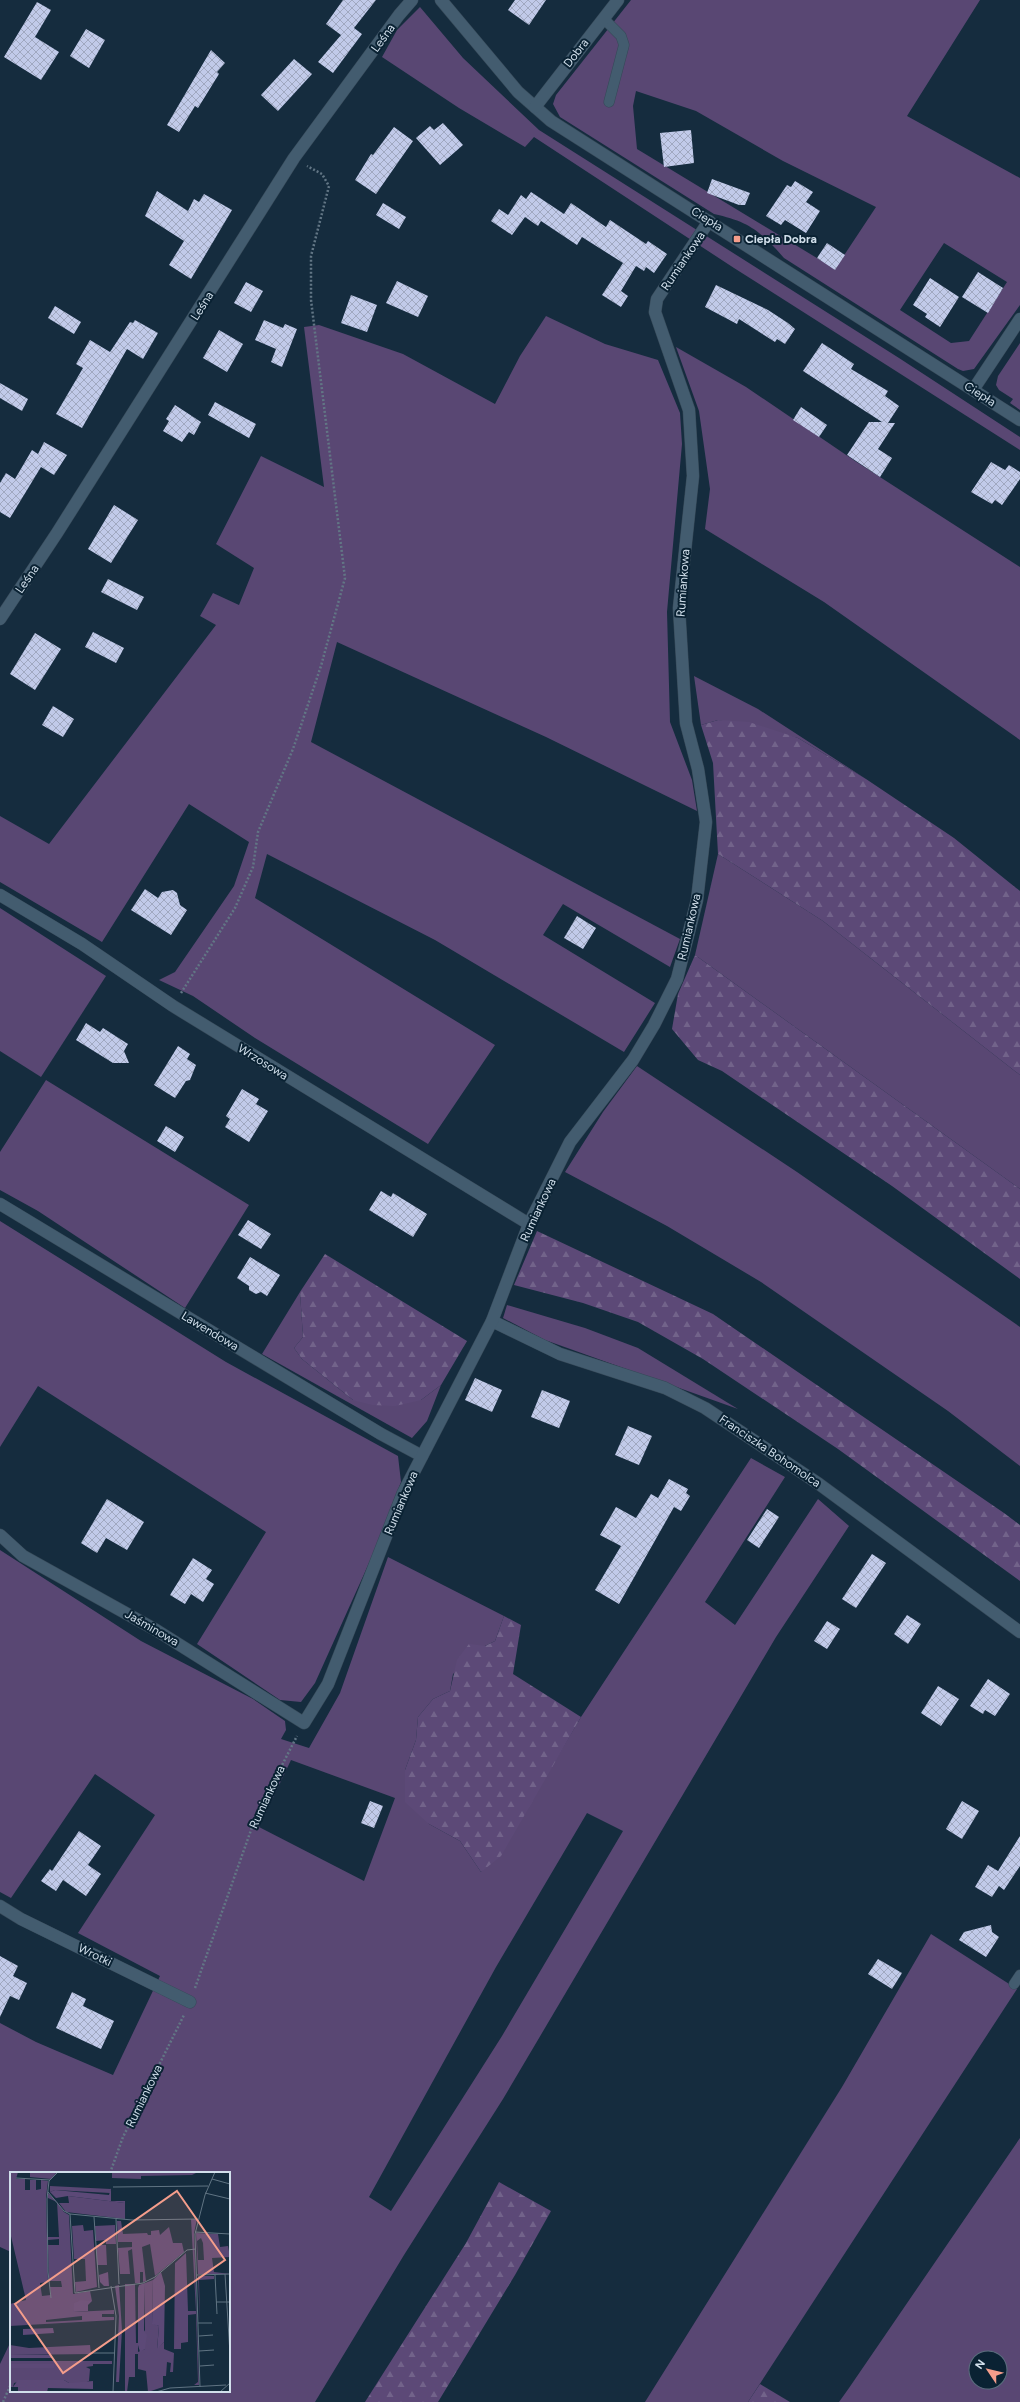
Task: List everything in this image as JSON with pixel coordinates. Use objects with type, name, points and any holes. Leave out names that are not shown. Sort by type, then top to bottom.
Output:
[{"type":"street","name":"Leśna","points":[[0,619],[74,506],[294,158],[412,0]]},
{"type":"street","name":"Ciepła","points":[[440,0],[508,81],[534,107],[569,132],[1020,420]]},
{"type":"street","name":"Dobra","points":[[534,107],[618,0]]},
{"type":"street","name":"Rumiankowa","points":[[304,1723],[328,1684],[403,1493],[492,1321],[530,1224],[570,1142],[633,1060],[654,1025],[677,979],[697,900],[706,822],[698,769],[686,723],[679,608],[693,476],[689,410],[655,312],[657,299],[709,221]]},
{"type":"street","points":[[973,390],[1020,319]]},
{"type":"street","name":"Wrzosowa","points":[[0,894],[82,944],[173,1006],[530,1224]]},
{"type":"street","name":"Lawendowa","points":[[0,1204],[374,1430],[422,1456]]},
{"type":"street","name":"Franciszka Bohomolca","points":[[492,1321],[560,1354],[665,1388],[705,1408],[819,1484],[1020,1632]]},
{"type":"street","name":"Jaśminowa","points":[[0,1535],[23,1556],[156,1630],[304,1723]]},
{"type":"street","name":"Wrotki","points":[[0,1906],[21,1919],[190,2002]]},
{"type":"lane","points":[[604,19],[621,36],[624,45],[609,102]]},
{"type":"lane","points":[[1014,1984],[1020,1975]]},
{"type":"path","points":[[173,1006],[234,908],[253,867],[258,832],[293,749],[321,666],[345,578],[311,300],[311,256],[329,186],[322,174],[294,158]]},
{"type":"path","name":"Rumiankowa","points":[[110,2172],[123,2137],[190,2002],[256,1816],[304,1723]]},
{"type":"path","points":[[3,2402],[10,2386]]},
{"type":"shaded area","points":[[631,0],[980,0],[907,116],[1020,178],[1020,305],[974,369],[963,371],[958,369],[784,258],[761,234],[754,229],[737,220],[714,214],[560,117],[553,104],[556,95]],"holes":[[[636,91],[696,111],[783,161],[876,207],[835,269],[637,149],[633,106]],[[944,243],[1007,282],[969,341],[951,343],[900,310]]]},
{"type":"shaded area","points":[[420,7],[463,58],[539,130],[899,358],[1020,437],[1020,450],[734,268],[534,137],[525,147],[459,108],[382,57],[397,30]]},
{"type":"shaded area","points":[[546,316],[605,344],[658,360],[680,413],[682,444],[667,612],[670,722],[692,780],[697,811],[546,737],[337,642],[311,742],[680,939],[670,967],[563,904],[543,935],[655,1003],[624,1052],[435,940],[267,854],[255,898],[495,1045],[428,1144],[255,1038],[193,996],[159,980],[175,972],[234,886],[249,842],[189,804],[102,942],[0,882],[0,816],[49,844],[216,625],[200,616],[213,593],[239,605],[254,568],[216,544],[261,456],[324,487],[304,327],[319,325],[403,354],[495,404],[520,356]]},
{"type":"shaded area","points":[[1020,343],[1020,410],[1010,403],[1013,399],[999,390],[996,385],[998,376]]},
{"type":"shaded area","points":[[676,347],[746,387],[855,461],[1020,567],[1020,740],[824,602],[705,529],[710,489],[699,411]]},
{"type":"shaded area","points":[[694,676],[758,709],[866,779],[798,738],[718,720],[701,725]]},
{"type":"shaded area","points":[[718,854],[823,921],[1020,1075],[1020,1189],[695,955]]},
{"type":"shaded area","points":[[0,908],[106,976],[41,1077],[0,1051]]},
{"type":"shaded area","points":[[637,1066],[797,1172],[1020,1327],[1020,1466],[948,1411],[761,1282],[667,1226],[565,1172],[603,1112]]},
{"type":"shaded area","points":[[46,1080],[249,1205],[185,1308],[38,1211],[0,1190],[0,1152]]},
{"type":"shaded area","points":[[0,1221],[226,1362],[398,1456],[401,1482],[374,1552],[315,1683],[301,1702],[280,1700],[197,1644],[266,1532],[38,1386],[0,1447]]},
{"type":"shaded area","points":[[300,1292],[303,1337],[294,1348],[302,1359],[353,1400],[421,1400],[441,1385],[427,1421],[412,1438],[262,1354]]},
{"type":"shaded area","points":[[507,1305],[585,1328],[638,1348],[738,1409],[545,1340],[503,1318]]},
{"type":"shaded area","points":[[751,1458],[785,1477],[705,1602],[735,1625],[818,1499],[849,1526],[776,1637],[503,2099],[404,2255],[315,2402],[0,2402],[0,2364],[10,2343],[10,2392],[230,2392],[230,2172],[10,2172],[10,2252],[0,2247],[0,2023],[36,2042],[113,2075],[160,1976],[78,1933],[155,1815],[95,1774],[11,1898],[0,1892],[0,1550],[141,1641],[253,1699],[285,1721],[286,1730],[281,1739],[309,1748],[340,1693],[388,1557],[504,1616],[495,1641],[485,1646],[453,1674],[450,1691],[433,1699],[418,1717],[416,1740],[405,1770],[429,1824],[460,1841],[481,1872],[543,1781],[581,1717]],"holes":[[[291,1760],[395,1798],[364,1881],[259,1827]],[[587,1813],[623,1831],[502,2036],[391,2211],[369,2197],[496,1967]]]},
{"type":"shaded area","points":[[931,1934],[1017,1989],[748,2402],[645,2402],[842,2087]]},
{"type":"shaded area","points":[[1020,2138],[1020,2402],[839,2402],[849,2388]]},
{"type":"green space","points":[[718,720],[749,722],[798,738],[866,779],[954,838],[1020,891],[1020,1075],[823,921],[718,854],[713,763],[701,725]]},
{"type":"green space","points":[[695,955],[1020,1189],[1020,1279],[892,1186],[722,1071],[698,1060],[672,1029],[678,994]]},
{"type":"green space","points":[[537,1231],[713,1314],[1004,1513],[1020,1525],[1020,1581],[838,1449],[703,1359],[638,1322],[583,1303],[514,1285]]},
{"type":"green space","points":[[325,1254],[467,1341],[441,1385],[421,1400],[395,1406],[373,1405],[353,1400],[302,1359],[294,1348],[303,1337],[300,1292]]},
{"type":"green space","points":[[504,1616],[521,1625],[513,1674],[581,1717],[501,1856],[481,1872],[460,1841],[429,1824],[405,1802],[405,1770],[416,1740],[418,1717],[433,1699],[450,1691],[457,1660],[469,1644],[485,1646],[495,1641]]},
{"type":"green space","points":[[499,2182],[551,2211],[515,2275],[438,2402],[365,2402],[466,2243]]},
{"type":"green space","points":[[760,2384],[790,2402],[748,2402]]},
{"type":"building","points":[[343,0],[376,0],[354,28],[362,34],[333,73],[318,62],[341,35],[326,24]]},
{"type":"building","points":[[515,0],[546,0],[529,25],[508,10]]},
{"type":"building","points":[[37,2],[51,10],[35,37],[59,52],[41,80],[4,57]]},
{"type":"building","points":[[86,29],[105,40],[89,68],[70,56]]},
{"type":"building","points":[[211,50],[225,63],[217,72],[219,74],[198,108],[195,106],[179,132],[167,125]]},
{"type":"building","points":[[294,59],[312,74],[278,111],[261,95]]},
{"type":"building","points":[[443,123],[463,145],[440,165],[416,138],[430,126],[434,130]]},
{"type":"building","points":[[394,127],[413,141],[376,194],[355,180],[371,154],[373,155]]},
{"type":"building","points":[[691,130],[694,163],[664,167],[660,133]]},
{"type":"building","points":[[712,179],[750,193],[745,205],[739,205],[707,193]]},
{"type":"building","points":[[795,181],[813,192],[806,202],[820,211],[806,233],[785,220],[781,225],[766,216],[787,185],[791,187]]},
{"type":"building","points":[[157,191],[188,211],[194,199],[199,202],[204,194],[232,210],[191,279],[169,265],[184,241],[145,216]]},
{"type":"building","points":[[531,192],[564,214],[571,203],[606,227],[610,220],[646,244],[648,241],[667,254],[654,273],[646,267],[644,271],[636,266],[621,291],[628,296],[621,307],[602,295],[623,263],[582,237],[577,245],[541,221],[538,226],[525,217],[512,235],[491,221],[499,209],[508,215],[521,195],[526,199]]},
{"type":"building","points":[[383,203],[406,217],[399,229],[376,215]]},
{"type":"building","points":[[827,243],[845,255],[835,270],[817,258]]},
{"type":"building","points":[[978,272],[1003,288],[988,313],[962,297]]},
{"type":"building","points":[[930,278],[959,297],[940,327],[925,317],[927,314],[913,305]]},
{"type":"building","points":[[397,281],[428,296],[418,317],[386,303]]},
{"type":"building","points":[[246,282],[263,291],[251,312],[234,303]]},
{"type":"building","points":[[716,285],[768,310],[788,323],[795,329],[785,344],[777,339],[775,342],[739,319],[737,324],[705,307]]},
{"type":"building","points":[[351,295],[377,305],[367,332],[341,323]]},
{"type":"building","points":[[55,306],[81,322],[74,334],[48,318]]},
{"type":"building","points":[[135,320],[158,333],[143,359],[127,349],[82,428],[56,414],[83,368],[76,364],[90,340],[110,352],[130,322],[133,323]]},
{"type":"building","points":[[264,320],[283,328],[285,324],[297,329],[282,367],[271,362],[276,349],[255,340]]},
{"type":"building","points":[[219,330],[243,344],[227,372],[203,358]]},
{"type":"building","points":[[822,343],[854,364],[851,369],[888,391],[885,396],[899,406],[888,423],[895,423],[878,449],[892,458],[880,477],[847,455],[869,422],[882,422],[803,371]]},
{"type":"building","points":[[0,383],[28,399],[22,411],[0,398]]},
{"type":"building","points":[[215,402],[256,424],[249,438],[208,415]]},
{"type":"building","points":[[175,405],[201,422],[194,435],[189,432],[182,442],[163,431],[169,421],[166,419]]},
{"type":"building","points":[[801,407],[827,425],[819,437],[793,420]]},
{"type":"building","points":[[44,442],[67,455],[54,475],[41,467],[10,518],[0,512],[0,483],[6,473],[15,479],[32,450],[38,454]]},
{"type":"building","points":[[991,462],[1005,470],[1009,465],[1020,472],[1020,479],[1002,505],[995,500],[992,504],[971,492]]},
{"type":"building","points":[[114,505],[138,520],[111,563],[88,549]]},
{"type":"building","points":[[108,579],[144,597],[137,610],[101,592]]},
{"type":"building","points":[[93,632],[124,648],[116,663],[85,647]]},
{"type":"building","points":[[35,633],[61,649],[35,690],[10,674]]},
{"type":"building","points":[[53,706],[74,719],[63,737],[42,725]]},
{"type":"building","points":[[145,889],[158,898],[162,892],[173,890],[177,893],[180,905],[187,910],[171,935],[131,910]]},
{"type":"building","points":[[577,916],[596,928],[583,949],[564,938]]},
{"type":"building","points":[[86,1023],[100,1032],[103,1028],[128,1044],[124,1051],[129,1063],[113,1063],[76,1040]]},
{"type":"building","points":[[178,1046],[190,1054],[187,1059],[196,1065],[190,1080],[186,1081],[175,1098],[154,1085]]},
{"type":"building","points":[[242,1089],[259,1099],[256,1104],[268,1111],[249,1142],[225,1127],[230,1119],[226,1116]]},
{"type":"building","points":[[166,1126],[184,1137],[175,1152],[157,1141]]},
{"type":"building","points":[[381,1191],[391,1197],[393,1193],[427,1214],[413,1237],[369,1210]]},
{"type":"building","points":[[248,1220],[271,1234],[261,1249],[238,1235]]},
{"type":"building","points":[[250,1257],[280,1275],[267,1296],[261,1292],[256,1294],[249,1290],[249,1286],[237,1278]]},
{"type":"building","points":[[475,1378],[502,1390],[492,1412],[465,1400]]},
{"type":"building","points":[[542,1390],[570,1401],[559,1428],[531,1417]]},
{"type":"building","points":[[628,1426],[652,1436],[639,1465],[615,1455]]},
{"type":"building","points":[[669,1479],[688,1489],[686,1493],[690,1496],[681,1511],[674,1507],[619,1604],[595,1590],[621,1546],[600,1535],[616,1507],[636,1518],[651,1494],[658,1498]]},
{"type":"building","points":[[107,1499],[144,1522],[127,1550],[106,1538],[97,1553],[81,1543]]},
{"type":"building","points":[[767,1509],[779,1517],[759,1548],[747,1540]]},
{"type":"building","points":[[872,1554],[886,1563],[856,1608],[842,1599]]},
{"type":"building","points":[[193,1558],[212,1570],[206,1579],[214,1584],[203,1602],[191,1594],[185,1604],[170,1595]]},
{"type":"building","points":[[907,1615],[921,1624],[908,1644],[894,1634]]},
{"type":"building","points":[[827,1621],[840,1629],[827,1649],[814,1641]]},
{"type":"building","points":[[988,1679],[1010,1694],[995,1716],[985,1710],[983,1714],[970,1706]]},
{"type":"building","points":[[938,1686],[959,1699],[941,1726],[921,1713]]},
{"type":"building","points":[[370,1801],[383,1806],[374,1828],[361,1823]]},
{"type":"building","points":[[962,1801],[979,1811],[962,1839],[946,1829]]},
{"type":"building","points":[[79,1831],[101,1846],[88,1865],[101,1874],[86,1896],[63,1880],[56,1891],[41,1881],[50,1869],[52,1871]]},
{"type":"building","points":[[1020,1836],[1020,1866],[1004,1890],[999,1886],[992,1897],[975,1887],[988,1865],[998,1871]]},
{"type":"building","points":[[991,1925],[992,1932],[999,1937],[986,1957],[959,1940],[964,1932]]},
{"type":"building","points":[[0,1956],[18,1966],[13,1976],[27,1983],[19,2000],[10,1996],[0,2017]]},
{"type":"building","points":[[878,1959],[902,1973],[892,1989],[868,1974]]},
{"type":"building","points":[[72,1992],[86,1999],[83,2006],[114,2021],[101,2049],[56,2028]]},
{"type":"place","name":"Ciepła Dobra","points":[[737,239]]}]
